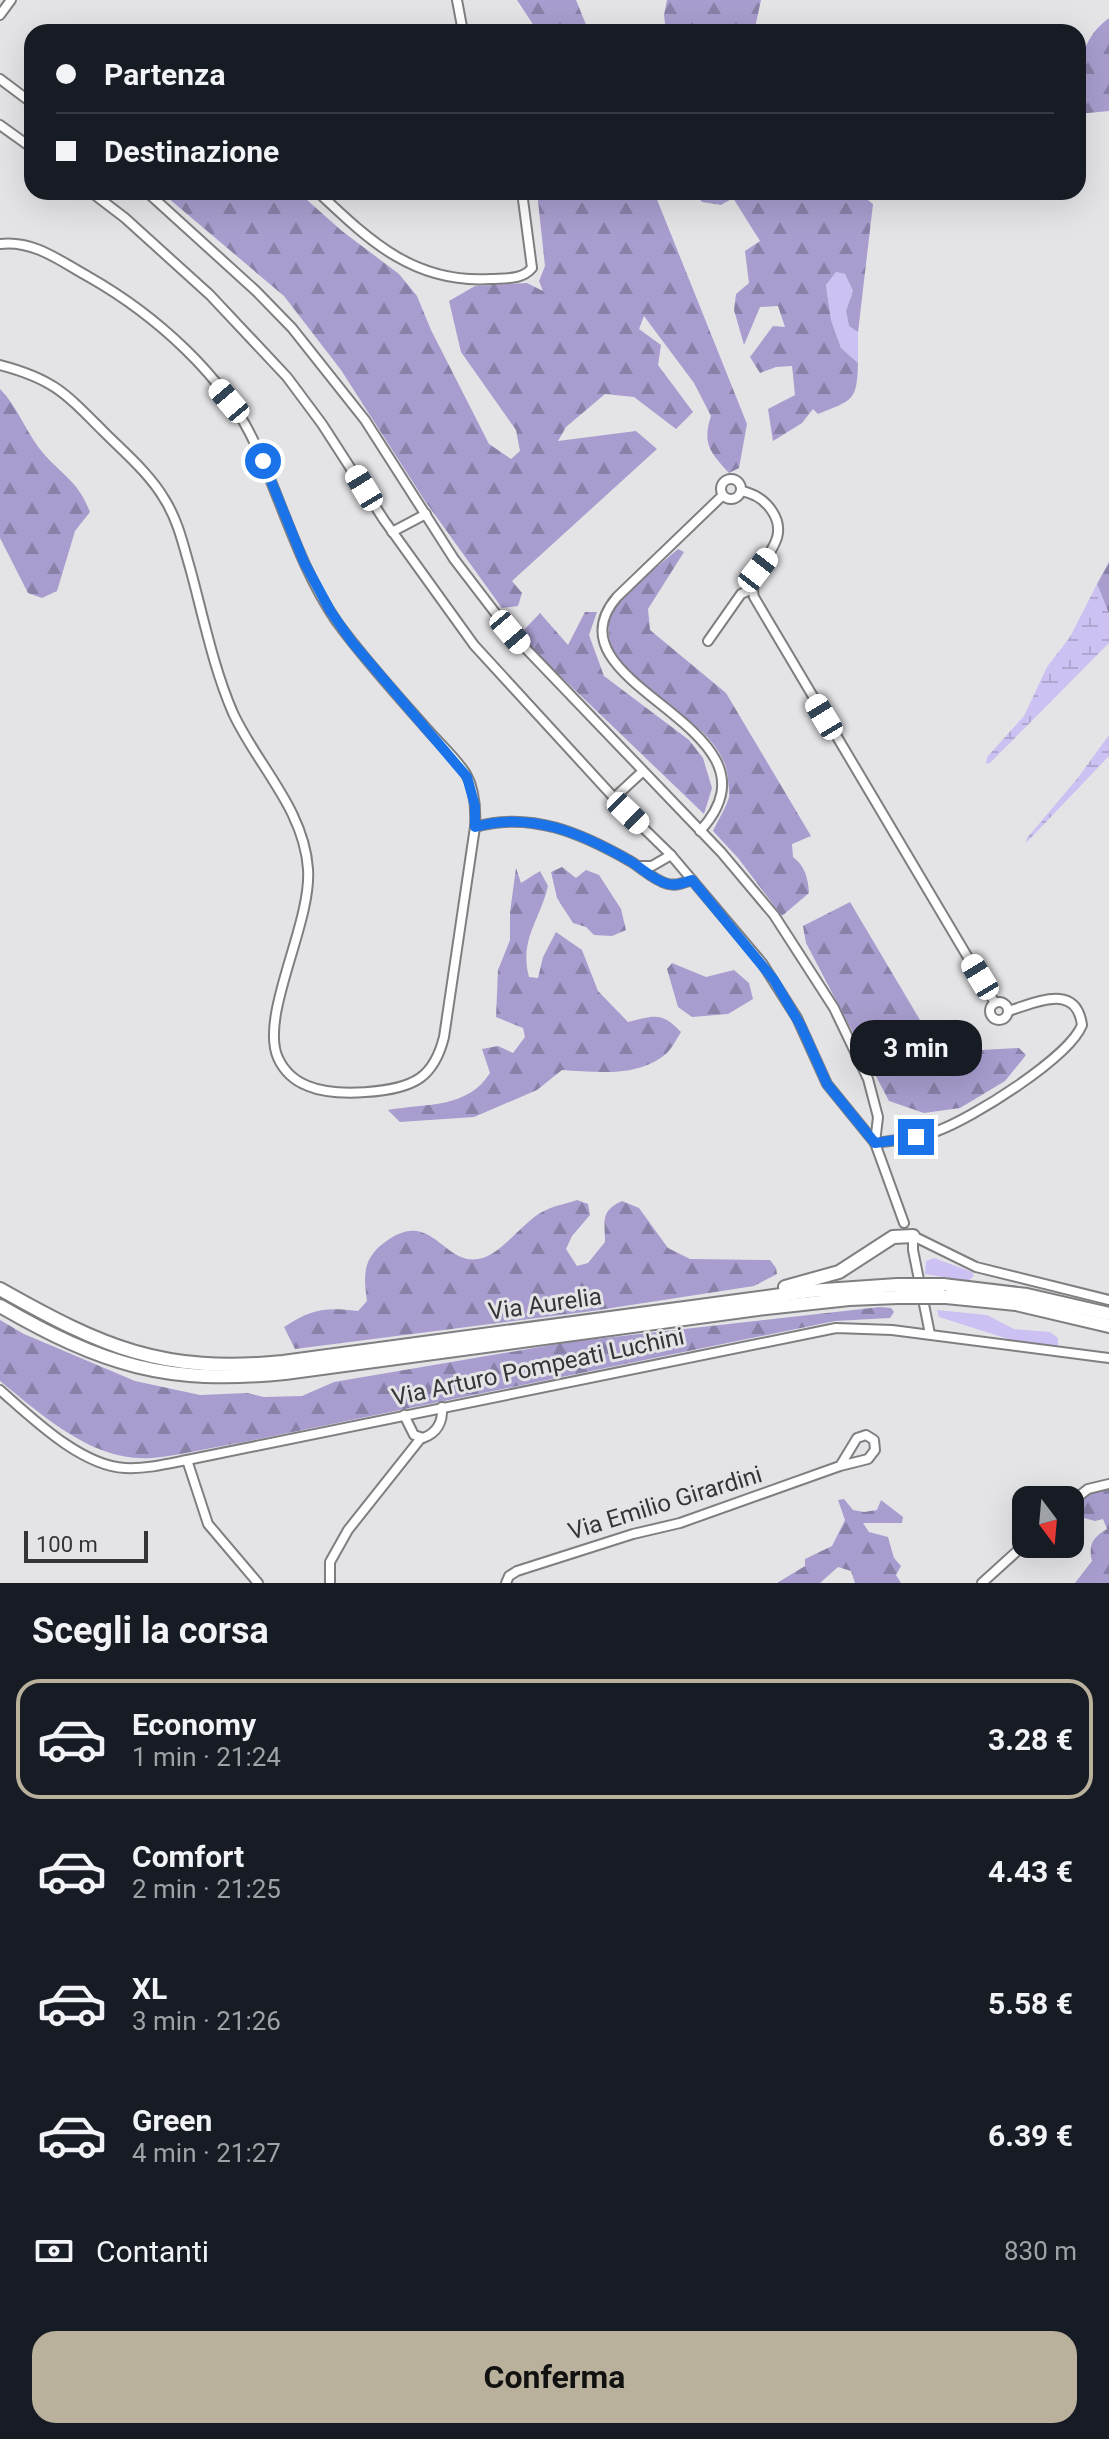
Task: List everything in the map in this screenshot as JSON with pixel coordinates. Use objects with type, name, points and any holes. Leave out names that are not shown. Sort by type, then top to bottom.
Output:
[{"type":"highway","points":[[638,1314],[813,1281],[848,1267],[887,1239],[913,1236]]},
{"type":"highway","name":"Via Aurelia","points":[[0,1287],[81,1332],[131,1352],[179,1363],[215,1366],[283,1362],[810,1291],[945,1291],[1027,1295],[1109,1314]]},
{"type":"highway","name":"Via Aurelia","points":[[0,1306],[68,1342],[119,1362],[168,1374],[230,1378],[898,1291]]},
{"type":"highway","name":"Via Aurelia","points":[[945,1291],[1109,1326]]},
{"type":"highway","points":[[1016,1304],[1109,1334]]},
{"type":"street","points":[[0,15],[11,0]]},
{"type":"street","points":[[457,0],[462,24]]},
{"type":"street","points":[[0,79],[24,97]]},
{"type":"street","points":[[0,125],[24,142]]},
{"type":"street","points":[[101,200],[157,246],[258,344],[322,424],[392,532],[474,645],[614,798],[671,855],[774,980],[801,1026],[827,1084],[875,1143],[904,1223]]},
{"type":"street","points":[[156,200],[262,296],[292,328],[365,420],[454,559],[516,639],[700,831],[774,915],[834,1008],[872,1091],[878,1117],[875,1143]]},
{"type":"street","points":[[326,200],[355,227],[390,253],[439,276],[471,280],[519,277],[532,268],[523,200]]},
{"type":"street","points":[[0,244],[17,243],[38,248],[124,298],[174,338],[229,401],[255,443],[304,562],[331,612],[352,642],[467,777],[475,806],[475,827],[444,1037],[432,1065],[417,1080],[388,1090],[325,1090],[297,1081],[278,1058],[273,1032],[305,906],[308,882],[307,856],[293,812],[245,737],[227,698],[175,520],[161,493],[144,472],[62,391],[37,376],[0,365]]},
{"type":"street","points":[[722,496],[721,486],[727,479],[737,481],[741,491]]},
{"type":"street","points":[[722,496],[731,500],[741,491]]},
{"type":"street","points":[[741,491],[763,501],[778,524],[775,546],[754,576],[752,589],[762,613],[995,1003]]},
{"type":"street","points":[[700,831],[720,799],[716,756],[701,737],[618,666],[606,645],[604,624],[608,610],[617,597],[722,496]]},
{"type":"street","points":[[392,532],[426,514]]},
{"type":"street","points":[[708,641],[741,594],[752,589]]},
{"type":"street","points":[[614,798],[642,772]]},
{"type":"street","points":[[475,827],[509,821],[551,825],[595,843],[656,879],[669,884],[692,880]]},
{"type":"street","points":[[638,866],[652,866],[671,855]]},
{"type":"street","points":[[875,1143],[936,1131],[973,1114],[1071,1044],[1082,1025],[1071,1001],[1061,998],[1008,1011],[1004,1019],[996,1019],[991,1010],[995,1003]]},
{"type":"street","points":[[995,1003],[1004,1004],[1008,1011]]},
{"type":"street","points":[[930,1334],[913,1236],[976,1267],[1109,1300]]},
{"type":"street","name":"Via Arturo Pompeati Luchini","points":[[0,1390],[55,1436],[101,1462],[128,1468],[187,1460],[826,1330],[862,1327],[1109,1358]]},
{"type":"street","points":[[330,1583],[331,1559],[348,1530],[421,1438],[439,1425],[442,1407]]},
{"type":"street","points":[[404,1415],[414,1435],[421,1438]]},
{"type":"street","name":"Via Emilio Girardini","points":[[506,1583],[509,1576],[517,1571],[633,1534],[682,1523],[840,1466],[868,1459],[875,1450],[874,1440],[866,1435],[857,1438],[840,1466]]},
{"type":"street","points":[[187,1460],[208,1524],[258,1583]]},
{"type":"street","points":[[1084,1492],[1109,1484]]},
{"type":"street","points":[[982,1583],[1012,1556]]},
{"type":"green space","points":[[517,0],[576,0],[586,24],[533,24]]},
{"type":"green space","points":[[667,0],[761,0],[756,24],[665,24]]},
{"type":"green space","points":[[1109,18],[1109,111],[1086,113],[1086,47],[1098,27]]},
{"type":"green space","points":[[170,200],[307,200],[399,274],[417,296],[489,444],[511,459],[520,451],[516,430],[461,352],[449,301],[475,286],[527,283],[543,291],[539,281],[545,266],[538,200],[657,200],[747,424],[739,468],[729,473],[713,453],[707,434],[711,416],[694,383],[644,316],[639,329],[661,345],[658,365],[693,412],[676,429],[634,397],[605,394],[566,427],[558,441],[636,431],[657,449],[512,581],[522,593],[518,606],[502,608],[425,501],[341,370],[284,296]]},
{"type":"green space","points":[[700,200],[730,200],[721,205]]},
{"type":"green space","points":[[734,200],[868,200],[873,204],[858,332],[849,326],[846,311],[853,291],[845,274],[836,272],[826,285],[831,320],[841,348],[858,363],[854,392],[846,402],[818,414],[813,409],[802,423],[773,441],[768,409],[795,395],[792,366],[776,367],[760,373],[750,357],[773,326],[785,327],[778,306],[760,307],[744,345],[734,310],[736,294],[749,283],[745,251],[760,241]]},
{"type":"green space","points":[[836,272],[845,274],[853,291],[846,311],[849,326],[858,332],[858,363],[841,348],[831,320],[826,284]]},
{"type":"green space","points":[[0,389],[43,453],[80,493],[90,512],[75,531],[57,591],[42,598],[28,593],[0,538]]},
{"type":"green space","points":[[678,549],[684,552],[648,609],[650,630],[726,693],[811,836],[792,844],[793,857],[805,873],[809,893],[782,916],[713,831],[729,795],[722,757],[690,721],[630,675],[616,657],[609,637],[609,622],[614,607]]},
{"type":"green space","points":[[1109,562],[1109,614],[1097,584]]},
{"type":"green space","points":[[1097,584],[1109,614],[1109,643],[986,764],[987,757],[1024,716],[1047,667],[1070,637]]},
{"type":"green space","points":[[585,612],[597,612],[589,635],[604,676],[689,740],[703,758],[712,788],[704,814],[527,644],[524,630],[540,613],[568,645]]},
{"type":"green space","points":[[1109,735],[1109,756],[1026,843],[1027,838]]},
{"type":"green space","points":[[562,867],[576,878],[586,870],[599,875],[621,909],[626,930],[612,936],[594,935],[586,927],[573,923],[557,898],[551,872]]},
{"type":"green space","points":[[516,868],[521,883],[540,871],[548,886],[529,941],[529,977],[538,978],[543,957],[556,932],[582,950],[598,991],[628,1022],[657,1017],[668,1021],[681,1032],[667,1053],[644,1066],[617,1072],[562,1070],[537,1090],[474,1117],[400,1122],[388,1110],[445,1102],[470,1093],[490,1073],[482,1049],[498,1046],[513,1053],[525,1037],[523,1028],[496,1017],[498,970],[510,940]]},
{"type":"green space","points":[[850,902],[936,1047],[945,1052],[1019,1048],[1026,1055],[1005,1081],[960,1108],[924,1113],[889,1101],[806,943],[803,926]]},
{"type":"green space","points":[[672,963],[706,977],[734,970],[749,983],[753,999],[728,1014],[692,1017],[678,1007],[667,969]]},
{"type":"green space","points":[[577,1200],[588,1204],[590,1215],[572,1236],[566,1249],[577,1266],[588,1263],[605,1242],[607,1213],[622,1201],[639,1208],[668,1248],[690,1259],[770,1260],[777,1274],[754,1286],[592,1311],[295,1349],[284,1327],[319,1311],[358,1311],[367,1301],[365,1278],[370,1258],[397,1234],[412,1231],[424,1233],[454,1253],[478,1259],[503,1246],[542,1212]]},
{"type":"green space","points":[[934,1258],[972,1272],[974,1276],[968,1281],[925,1274],[926,1261]]},
{"type":"green space","points":[[891,1308],[894,1312],[890,1318],[835,1321],[244,1442],[152,1458],[131,1458],[89,1445],[51,1422],[0,1381],[0,1320],[24,1334],[135,1381],[200,1395],[247,1393],[264,1397],[302,1396],[334,1382],[569,1342]]},
{"type":"green space","points":[[937,1310],[987,1315],[1014,1329],[1050,1332],[1058,1338],[1058,1346],[1011,1340],[939,1317]]},
{"type":"green space","points":[[1109,1488],[1109,1583],[1075,1583],[1092,1561],[1093,1542],[1107,1529],[1103,1519],[1095,1521],[1084,1518],[1084,1499],[1095,1491]]},
{"type":"green space","points":[[844,1499],[853,1510],[864,1512],[877,1510],[881,1500],[903,1517],[902,1523],[863,1523],[869,1532],[888,1537],[894,1558],[901,1566],[896,1575],[901,1583],[855,1583],[851,1571],[838,1567],[820,1583],[777,1583],[805,1566],[805,1559],[832,1546],[845,1520],[838,1500]]},
{"type":"route","points":[[263,461],[304,562],[331,612],[352,642],[467,777],[475,806],[475,827],[509,821],[551,825],[610,850],[663,882],[674,884],[692,880],[774,980],[801,1026],[827,1084],[865,1132],[875,1143],[916,1137]]}]
